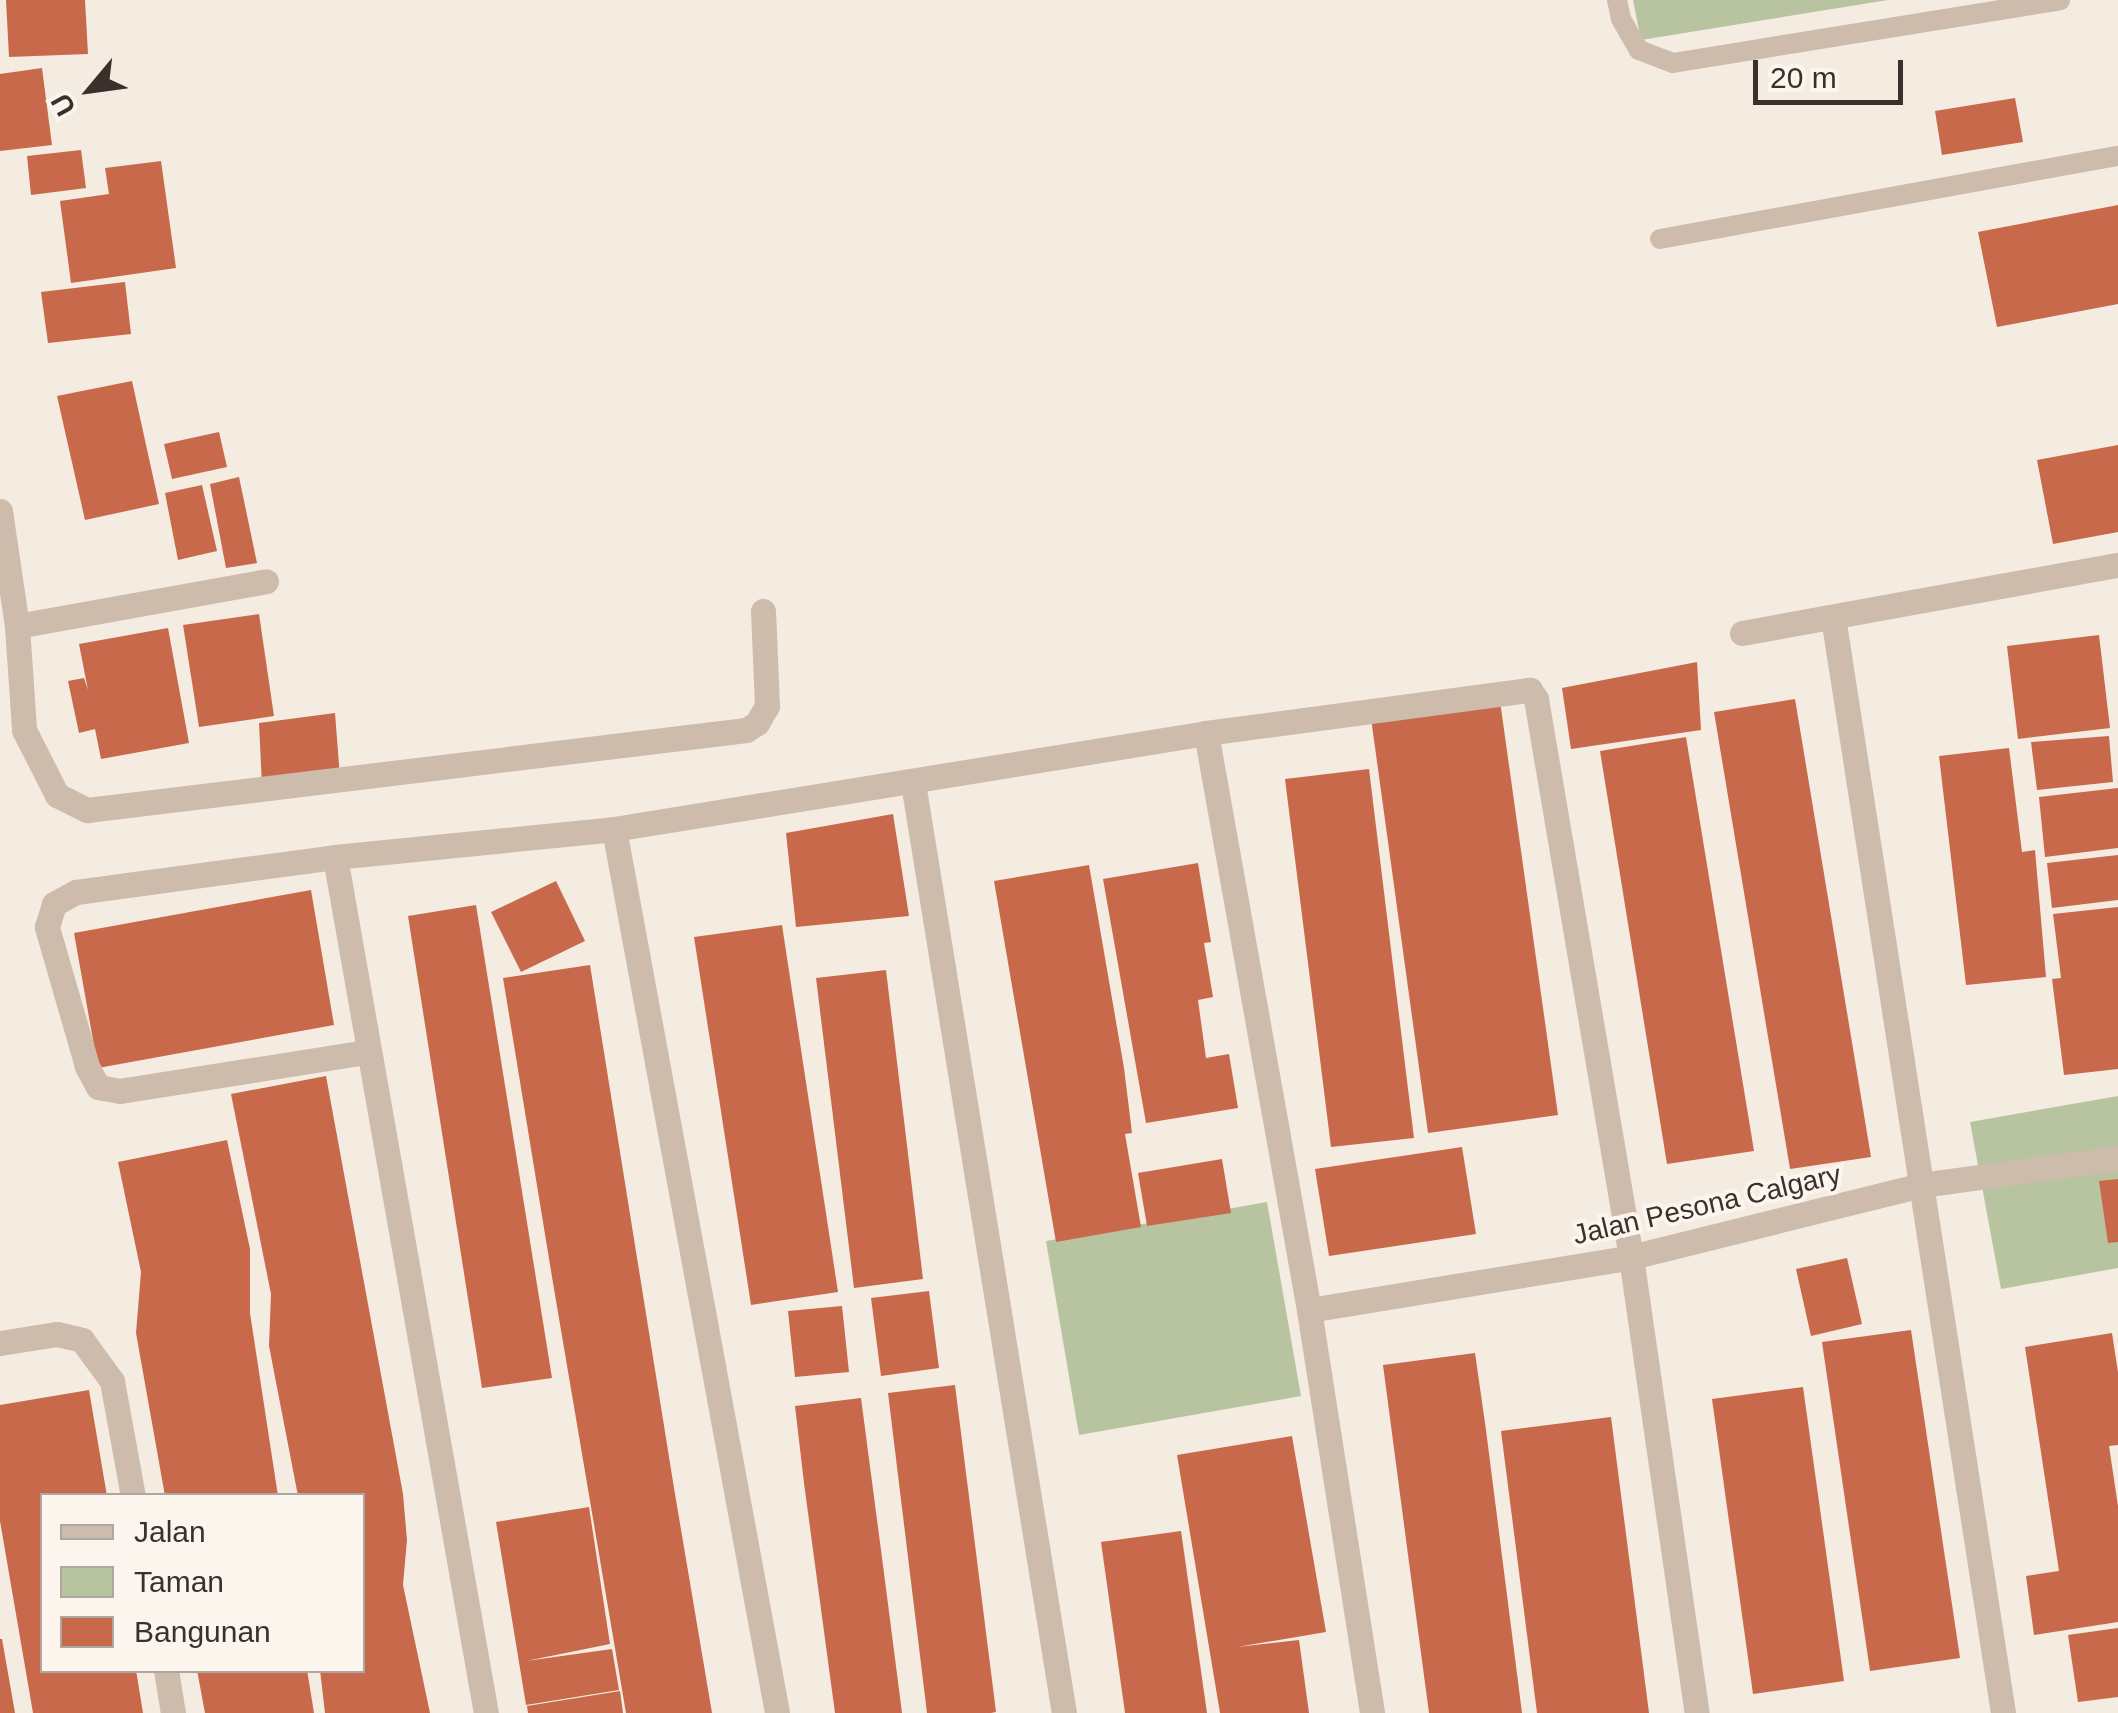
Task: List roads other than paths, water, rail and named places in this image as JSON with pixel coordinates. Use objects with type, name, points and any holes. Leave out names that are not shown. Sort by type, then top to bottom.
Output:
[{"type":"street","points":[[0,510],[17,626],[24,730],[57,795],[86,810],[746,730],[758,723],[767,706],[764,611]]},
{"type":"street","points":[[1742,633],[2118,565]]},
{"type":"street","points":[[17,626],[266,581]]},
{"type":"street","points":[[1833,617],[2003,1713]]},
{"type":"street","points":[[366,1052],[120,1091],[98,1088],[87,1066],[47,927],[54,904],[76,892],[335,857],[614,829],[1206,733],[1530,690],[1536,699],[1631,1257],[1696,1713]]},
{"type":"street","points":[[1206,733],[1309,1310],[1372,1713]]},
{"type":"street","points":[[913,783],[1064,1713]]},
{"type":"street","points":[[614,829],[777,1713]]},
{"type":"street","points":[[335,857],[366,1052],[486,1713]]},
{"type":"street","name":"Jalan Pesona Calgary","points":[[1309,1310],[1631,1257],[1922,1185],[2118,1158]]},
{"type":"street","points":[[0,1342],[57,1334],[82,1340],[112,1381],[132,1493]]},
{"type":"street","points":[[167,1673],[174,1713]]},
{"type":"lane","points":[[1617,0],[1621,18],[1640,50],[1673,62],[2060,0]]},
{"type":"lane","points":[[1660,239],[2118,156]]}]
